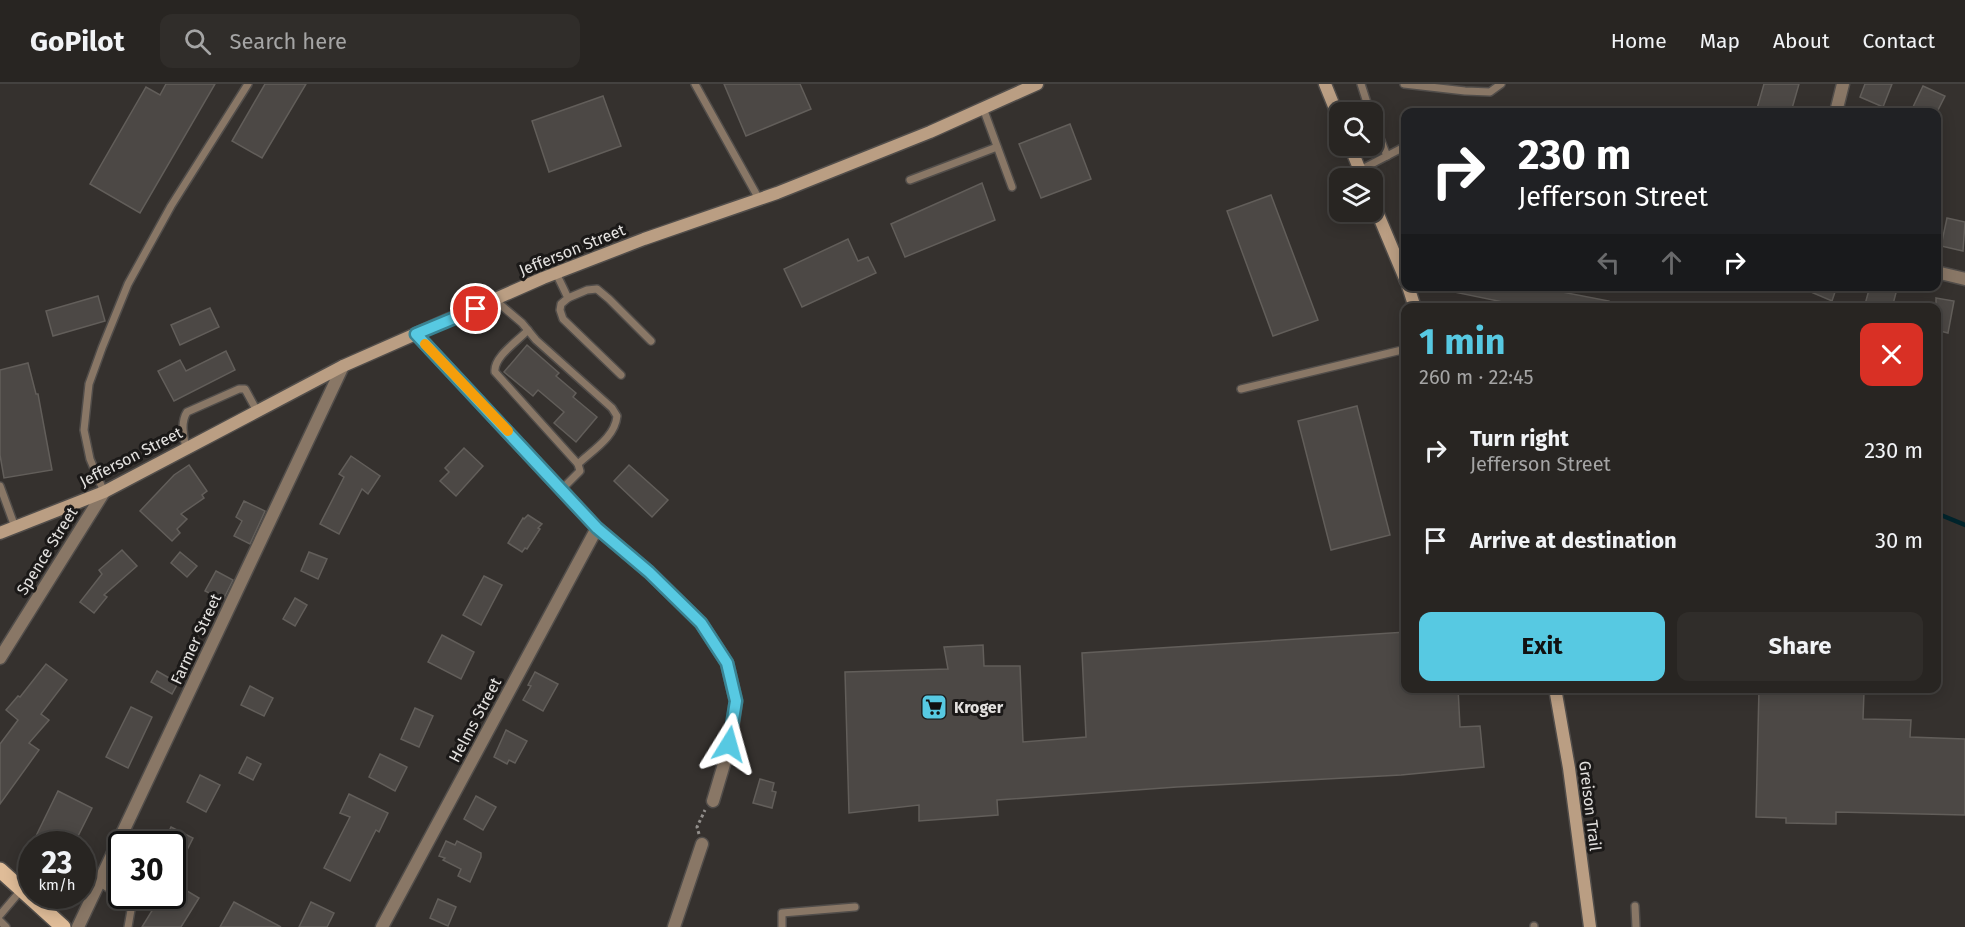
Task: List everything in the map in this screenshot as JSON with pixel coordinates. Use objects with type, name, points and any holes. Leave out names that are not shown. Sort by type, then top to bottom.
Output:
[{"type":"main road","points":[[0,870],[18,886]]},
{"type":"main road","points":[[41,909],[55,924]]},
{"type":"street","name":"Jefferson Street","points":[[0,533],[104,492],[343,366],[556,273],[644,239],[759,199],[930,132],[1037,84]]},
{"type":"street","points":[[1325,84],[1332,102]]},
{"type":"street","points":[[1837,108],[1843,84]]},
{"type":"street","points":[[1381,222],[1401,269]]},
{"type":"street","points":[[1941,273],[1965,279]]},
{"type":"street","points":[[416,334],[597,528],[649,572],[701,623],[727,663],[736,701],[729,744],[713,801]]},
{"type":"street","name":"Farmer Street","points":[[78,927],[343,366]]},
{"type":"street","name":"Spence Street","points":[[0,658],[104,492]]},
{"type":"street","name":"Helms Street","points":[[382,927],[597,528]]},
{"type":"street","name":"Greison Trail","points":[[1556,693],[1569,768],[1590,927]]},
{"type":"street","points":[[674,927],[702,844]]},
{"type":"lane","points":[[104,492],[90,459],[84,430],[89,384],[98,357],[128,284],[171,206],[248,84]]},
{"type":"lane","points":[[695,84],[759,199]]},
{"type":"lane","points":[[1361,84],[1367,102]]},
{"type":"lane","points":[[1404,84],[1490,92],[1501,84]]},
{"type":"lane","points":[[983,108],[1012,187]]},
{"type":"lane","points":[[1383,146],[1387,156]]},
{"type":"lane","points":[[910,180],[997,147]]},
{"type":"lane","points":[[1370,168],[1401,149]]},
{"type":"lane","points":[[556,273],[568,298]]},
{"type":"lane","points":[[621,375],[563,319],[561,304],[568,298],[586,290],[597,289],[651,341]]},
{"type":"lane","points":[[495,300],[612,408],[617,416],[616,427],[611,434],[578,464]]},
{"type":"lane","points":[[528,330],[501,356],[494,366],[495,372],[578,464],[580,471],[562,489]]},
{"type":"lane","points":[[1241,389],[1401,350]]},
{"type":"lane","points":[[186,449],[182,424],[187,412],[239,389],[246,389],[257,411]]},
{"type":"lane","points":[[0,486],[15,527]]},
{"type":"lane","points":[[99,882],[124,899],[131,910],[128,927]]},
{"type":"lane","points":[[0,915],[18,894]]},
{"type":"lane","points":[[1635,906],[1635,927]]},
{"type":"lane","points":[[782,927],[782,913],[855,907]]},
{"type":"lane","points":[[0,921],[6,927]]},
{"type":"path","points":[[702,844],[697,827],[703,811],[713,801]]},
{"type":"building","points":[[166,84],[215,84],[140,213],[90,184],[146,87],[160,95]]},
{"type":"building","points":[[265,84],[306,84],[262,158],[232,141]]},
{"type":"building","points":[[724,84],[800,84],[811,109],[746,136]]},
{"type":"building","points":[[1764,84],[1799,84],[1792,108],[1757,108]]},
{"type":"building","points":[[1865,84],[1892,84],[1883,107],[1860,97]]},
{"type":"building","points":[[1923,86],[1945,96],[1939,108],[1912,108]]},
{"type":"building","points":[[603,96],[621,146],[549,172],[532,121]]},
{"type":"building","points":[[1070,124],[1091,179],[1041,198],[1019,144]]},
{"type":"building","points":[[982,183],[995,220],[905,257],[891,224]]},
{"type":"building","points":[[1271,195],[1318,320],[1273,336],[1227,211]]},
{"type":"building","points":[[1947,218],[1965,222],[1963,251],[1941,246]]},
{"type":"building","points":[[848,239],[858,261],[868,257],[876,273],[802,307],[784,269]]},
{"type":"building","points":[[1557,291],[1609,301],[1609,303],[1508,303],[1454,292]]},
{"type":"building","points":[[1809,291],[1835,291],[1832,301]]},
{"type":"building","points":[[1869,291],[1896,291],[1893,303],[1865,303]]},
{"type":"building","points":[[98,296],[105,321],[53,336],[46,311]]},
{"type":"building","points":[[1936,298],[1954,301],[1948,333],[1941,331],[1941,303],[1936,303]]},
{"type":"building","points":[[210,308],[219,327],[180,345],[171,325]]},
{"type":"building","points":[[527,345],[559,373],[556,376],[576,393],[573,397],[597,417],[576,442],[554,423],[564,412],[538,390],[533,396],[504,372]]},
{"type":"building","points":[[226,351],[235,370],[174,401],[158,371],[180,360],[186,371]]},
{"type":"building","points":[[28,363],[36,394],[38,394],[52,470],[4,478],[0,455],[0,370]]},
{"type":"building","points":[[1357,406],[1390,535],[1331,550],[1298,421]]},
{"type":"building","points":[[464,448],[483,466],[456,496],[440,481],[449,472],[445,468]]},
{"type":"building","points":[[351,456],[380,476],[368,494],[362,489],[339,534],[320,524],[344,477],[339,474]]},
{"type":"building","points":[[189,465],[207,491],[202,495],[204,498],[181,514],[187,519],[177,529],[180,533],[172,541],[140,511],[174,475]]},
{"type":"building","points":[[629,465],[668,500],[652,517],[614,481]]},
{"type":"building","points":[[244,501],[265,511],[250,544],[234,536],[242,521],[236,517]]},
{"type":"building","points":[[528,515],[542,524],[527,549],[525,548],[522,552],[508,543],[523,518]]},
{"type":"building","points":[[122,550],[137,566],[104,595],[107,597],[94,613],[80,602],[102,574],[99,570]]},
{"type":"building","points":[[180,552],[197,566],[187,577],[171,563]]},
{"type":"building","points":[[309,552],[327,559],[318,579],[301,571]]},
{"type":"building","points":[[216,571],[233,580],[223,600],[205,591]]},
{"type":"building","points":[[484,576],[502,585],[481,625],[463,615]]},
{"type":"building","points":[[295,598],[307,605],[295,626],[283,619]]},
{"type":"building","points":[[1401,632],[1401,693],[1458,693],[1460,727],[1480,726],[1484,767],[1401,775],[1177,787],[997,800],[998,815],[919,821],[919,805],[849,813],[845,672],[948,669],[944,647],[983,645],[984,666],[1020,666],[1023,742],[1086,737],[1082,653]]},
{"type":"building","points":[[442,635],[474,652],[461,679],[428,662]]},
{"type":"building","points":[[46,664],[67,680],[41,714],[49,720],[29,743],[39,750],[0,804],[0,744],[18,720],[6,710],[18,696],[20,697]]},
{"type":"building","points":[[157,671],[178,683],[172,694],[151,682]]},
{"type":"building","points":[[535,672],[558,684],[543,711],[523,700],[531,686],[528,685]]},
{"type":"building","points":[[250,686],[273,698],[264,716],[241,705]]},
{"type":"building","points":[[1759,693],[1864,693],[1863,719],[1911,720],[1910,737],[1965,739],[1965,815],[1836,812],[1836,824],[1786,823],[1786,818],[1756,817]]},
{"type":"building","points":[[131,707],[152,717],[128,768],[106,757]]},
{"type":"building","points":[[415,708],[433,716],[419,747],[401,739]]},
{"type":"building","points":[[506,730],[527,741],[515,763],[509,760],[507,764],[494,757]]},
{"type":"building","points":[[380,754],[407,767],[395,791],[369,777]]},
{"type":"building","points":[[247,757],[261,764],[253,780],[239,773]]},
{"type":"building","points":[[200,775],[220,785],[206,812],[187,802]]},
{"type":"building","points":[[760,779],[774,783],[772,791],[776,792],[772,808],[753,803]]},
{"type":"building","points":[[58,791],[92,808],[80,831],[38,831]]},
{"type":"building","points":[[349,794],[388,813],[379,832],[376,830],[350,881],[324,868],[350,817],[340,813]]},
{"type":"building","points":[[476,796],[496,807],[483,830],[464,819]]},
{"type":"building","points":[[186,834],[193,838],[186,852]]},
{"type":"building","points":[[446,841],[455,845],[457,841],[481,853],[470,882],[458,876],[461,869],[439,856]]},
{"type":"building","points":[[186,890],[199,898],[181,927],[142,927],[153,909],[186,909]]},
{"type":"building","points":[[438,899],[456,907],[448,926],[430,918]]},
{"type":"building","points":[[234,902],[281,927],[220,927]]},
{"type":"building","points":[[311,902],[334,913],[327,927],[299,927]]},
{"type":"waterway","points":[[1941,515],[1965,525]]},
{"type":"slow traffic","points":[[425,344],[508,431]]},
{"type":"place","name":"Kroger","points":[[934,707]]},
{"type":"route","points":[[476,309],[416,334],[597,528],[649,572],[701,623],[727,663],[736,701],[729,744]]}]
